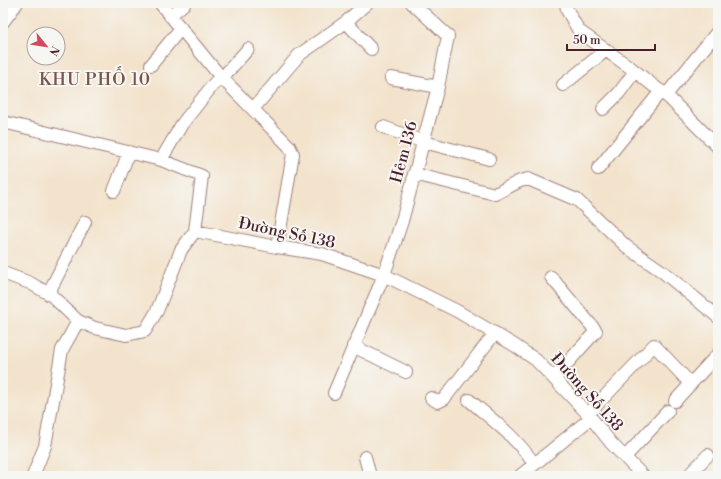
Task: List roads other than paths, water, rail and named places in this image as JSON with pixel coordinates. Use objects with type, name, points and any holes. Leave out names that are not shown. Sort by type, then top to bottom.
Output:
[{"type":"street","points":[[3,22],[17,3]]},
{"type":"street","points":[[160,3],[221,77],[289,146],[293,154],[277,247]]},
{"type":"street","points":[[170,16],[185,3]]},
{"type":"street","points":[[253,109],[299,55],[346,22],[367,3]]},
{"type":"street","name":"Hẻm 136","points":[[334,393],[384,275],[402,221],[438,87],[448,36],[412,3]]},
{"type":"street","points":[[566,3],[567,10],[578,32],[635,71],[663,93],[718,147]]},
{"type":"street","points":[[346,22],[371,49]]},
{"type":"street","points":[[150,65],[181,28]]},
{"type":"street","points":[[598,169],[718,31]]},
{"type":"street","points":[[161,160],[182,124],[221,77],[248,49]]},
{"type":"street","points":[[563,85],[605,51]]},
{"type":"street","points":[[603,109],[619,93],[635,71]]},
{"type":"street","points":[[391,78],[438,87]]},
{"type":"street","points":[[3,122],[161,160],[202,176],[195,230],[181,250],[157,311],[145,331],[126,336],[95,328],[78,321],[48,294],[30,283],[3,273]]},
{"type":"street","points":[[383,126],[424,142],[489,159]]},
{"type":"street","points":[[114,191],[129,152]]},
{"type":"street","points":[[414,174],[494,194],[520,180],[528,179],[574,198],[627,247],[663,272],[718,317]]},
{"type":"street","points":[[48,294],[85,222]]},
{"type":"street","name":"Đường Số 138","points":[[195,230],[277,247],[322,254],[384,275],[457,312],[536,360],[590,416],[643,476]]},
{"type":"street","points":[[551,276],[596,331],[554,378]]},
{"type":"street","points":[[33,476],[45,446],[62,350],[78,321]]},
{"type":"street","points":[[431,398],[438,402],[444,399],[495,334]]},
{"type":"street","points":[[520,476],[590,416],[654,345],[691,384]]},
{"type":"street","points":[[353,346],[406,372]]},
{"type":"street","points":[[675,401],[718,354]]},
{"type":"street","points":[[469,400],[509,433],[526,452],[534,464]]},
{"type":"street","points":[[625,457],[668,411]]},
{"type":"street","points":[[688,476],[708,455]]},
{"type":"street","points":[[365,457],[370,476]]},
{"type":"district","name":"KHU PHỐ 10","points":[[95,80]]}]
